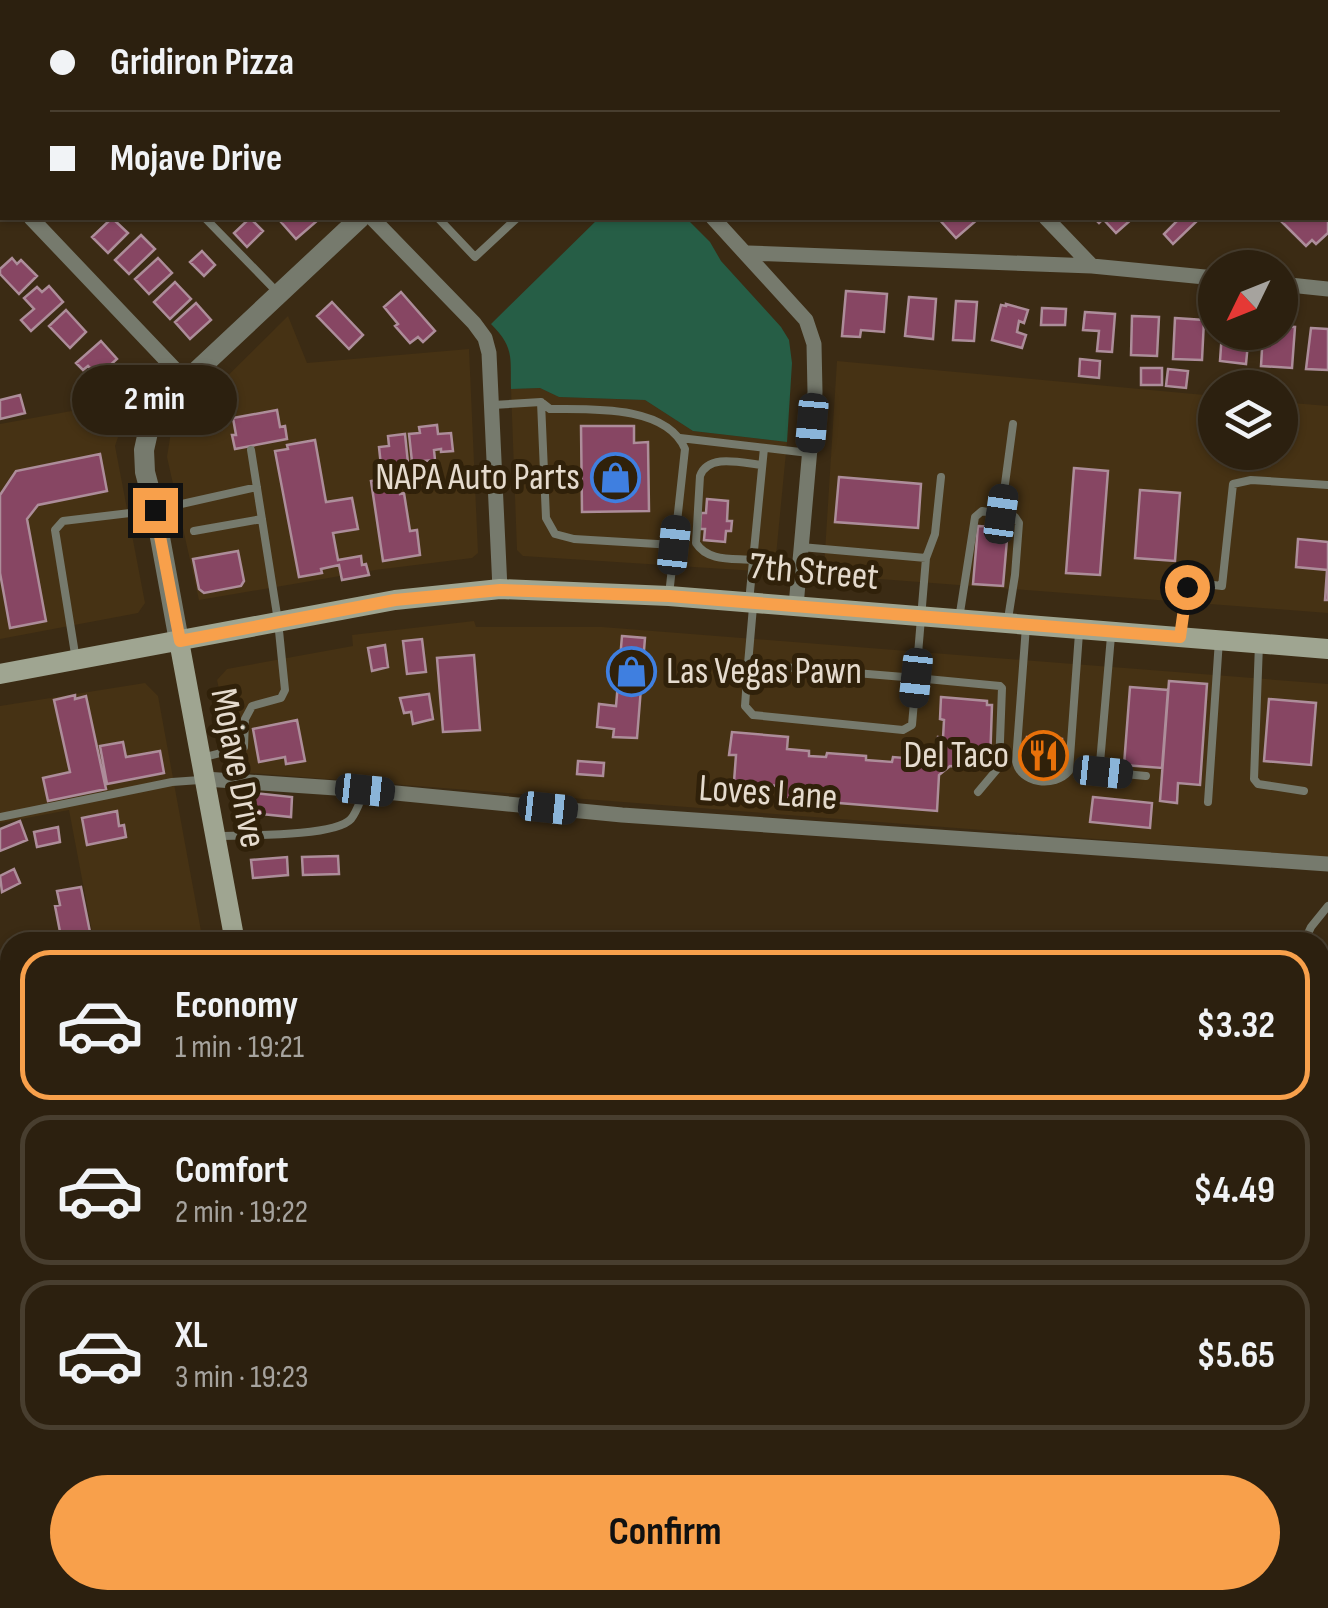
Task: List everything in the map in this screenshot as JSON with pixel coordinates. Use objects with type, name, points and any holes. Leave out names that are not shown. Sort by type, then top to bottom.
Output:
[{"type":"main road","name":"7th Street","points":[[0,674],[395,600],[500,590],[669,596],[1328,649]]},
{"type":"main road","name":"Mojave Drive","points":[[180,641],[233,932]]},
{"type":"street","points":[[33,220],[186,381]]},
{"type":"street","name":"Mojave Drive","points":[[180,641],[145,472],[148,432],[186,381],[358,220]]},
{"type":"street","points":[[374,220],[485,338],[490,353],[500,590]]},
{"type":"street","points":[[716,220],[806,320],[814,344],[815,392],[796,606]]},
{"type":"street","points":[[1048,220],[1092,266]]},
{"type":"street","points":[[748,254],[1092,266],[1198,276]]},
{"type":"street","points":[[1298,286],[1328,289]]},
{"type":"street","name":"Loves Lane","points":[[203,769],[365,790],[622,815],[1328,864]]},
{"type":"lane","points":[[207,220],[278,294]]},
{"type":"lane","points":[[440,220],[475,257],[515,220]]},
{"type":"lane","points":[[493,404],[541,402],[550,409],[646,415],[680,438],[810,453]]},
{"type":"lane","points":[[541,402],[546,518],[554,534],[574,539],[674,545]]},
{"type":"lane","points":[[1001,514],[1013,424]]},
{"type":"lane","points":[[669,596],[685,450],[680,438]]},
{"type":"lane","points":[[764,448],[745,706],[753,715],[903,730],[912,725],[926,558],[935,534],[941,477]]},
{"type":"lane","points":[[0,816],[172,782],[203,769],[244,747],[245,719],[252,706],[281,698],[285,690],[278,621],[251,450]]},
{"type":"lane","points":[[753,560],[714,557],[698,548],[700,476],[711,462],[762,465]]},
{"type":"lane","points":[[1180,637],[1187,587],[1196,583],[1222,586],[1234,484],[1251,480],[1328,484]]},
{"type":"lane","points":[[76,660],[56,530],[62,521],[155,510],[257,487]]},
{"type":"lane","points":[[959,619],[975,517],[982,511],[1015,517],[1019,524],[1015,575],[1016,761],[1018,771],[1026,778],[1057,781],[1069,771],[1079,629]]},
{"type":"lane","points":[[194,531],[262,519]]},
{"type":"lane","points":[[801,547],[926,558]]},
{"type":"lane","points":[[1111,632],[1100,762],[1103,772],[1146,776]]},
{"type":"lane","points":[[1208,802],[1220,640]]},
{"type":"lane","points":[[1260,644],[1254,779],[1258,784],[1304,790]]},
{"type":"lane","points":[[748,664],[1002,688],[999,768],[978,792]]},
{"type":"lane","points":[[216,836],[337,828],[351,819],[365,790]]},
{"type":"lane","points":[[1309,932],[1328,906]]},
{"type":"shaded area","points":[[288,316],[307,363],[469,349],[478,553],[472,558],[199,600],[167,457],[171,432]]},
{"type":"shaded area","points":[[837,361],[1198,394],[1198,470],[1298,470],[1298,404],[1328,406],[1328,613],[827,575],[824,568]]},
{"type":"shaded area","points":[[540,388],[559,397],[645,400],[693,431],[787,442],[775,566],[770,572],[523,556],[517,550],[511,389]]},
{"type":"shaded area","points":[[143,398],[122,425],[115,446],[145,603],[138,613],[0,639],[0,424]]},
{"type":"shaded area","points":[[474,621],[476,627],[602,627],[1328,684],[1328,857],[237,772],[217,680],[227,669],[353,646],[352,635]]},
{"type":"shaded area","points":[[145,683],[158,696],[201,932],[92,932],[69,810],[0,823],[0,706]]},
{"type":"green space","points":[[597,220],[688,220],[789,340],[792,363],[787,442],[693,431],[645,400],[559,397],[540,388],[511,389],[508,347],[491,324]]},
{"type":"building","points":[[110,220],[128,233],[108,253],[92,237]]},
{"type":"building","points":[[248,220],[263,231],[247,247],[234,233]]},
{"type":"building","points":[[284,220],[318,220],[296,239],[281,222]]},
{"type":"building","points":[[940,220],[977,220],[956,238]]},
{"type":"building","points":[[1104,220],[1131,220],[1116,233]]},
{"type":"building","points":[[1178,220],[1198,220],[1173,244],[1164,234]]},
{"type":"building","points":[[1328,220],[1328,233],[1316,244],[1312,240],[1306,246],[1282,222]]},
{"type":"building","points":[[141,235],[155,249],[129,274],[115,260]]},
{"type":"building","points":[[202,251],[215,265],[204,276],[190,262]]},
{"type":"building","points":[[12,258],[17,264],[21,260],[37,276],[19,294],[0,274]]},
{"type":"building","points":[[158,258],[172,273],[149,294],[135,279]]},
{"type":"building","points":[[175,282],[191,299],[170,319],[154,302]]},
{"type":"building","points":[[49,286],[63,302],[31,331],[21,320],[34,309],[24,298],[37,287],[42,292]]},
{"type":"building","points":[[846,291],[887,294],[884,332],[861,330],[860,337],[842,336]]},
{"type":"building","points":[[401,292],[435,331],[423,342],[418,337],[410,343],[384,307]]},
{"type":"building","points":[[909,297],[936,299],[933,339],[905,336]]},
{"type":"building","points":[[956,301],[977,302],[974,341],[953,340]]},
{"type":"building","points":[[332,302],[363,335],[349,349],[317,316]]},
{"type":"building","points":[[196,303],[211,320],[190,339],[175,322]]},
{"type":"building","points":[[1001,305],[1028,310],[1024,323],[1019,321],[1017,332],[1026,335],[1022,348],[992,340]]},
{"type":"building","points":[[1042,308],[1066,309],[1065,325],[1041,325]]},
{"type":"building","points":[[66,310],[86,332],[70,348],[49,326]]},
{"type":"building","points":[[1085,312],[1115,314],[1112,352],[1097,351],[1099,331],[1083,330]]},
{"type":"building","points":[[1132,316],[1159,317],[1157,356],[1131,355]]},
{"type":"building","points":[[1175,318],[1198,320],[1202,360],[1173,359]]},
{"type":"building","points":[[1311,328],[1328,329],[1328,370],[1306,369]]},
{"type":"building","points":[[101,341],[117,359],[98,376],[88,366],[83,370],[76,363]]},
{"type":"building","points":[[1221,350],[1247,350],[1246,364],[1220,361]]},
{"type":"building","points":[[1262,350],[1293,350],[1292,368],[1261,366]]},
{"type":"building","points":[[1080,359],[1100,361],[1099,378],[1079,376]]},
{"type":"building","points":[[1141,368],[1162,368],[1162,385],[1141,385]]},
{"type":"building","points":[[1168,369],[1188,371],[1186,388],[1166,386]]},
{"type":"building","points":[[134,378],[137,396],[103,401],[100,383]]},
{"type":"building","points":[[20,395],[25,413],[0,419],[0,400]]},
{"type":"building","points":[[277,410],[287,439],[235,449],[233,418]]},
{"type":"building","points":[[437,425],[438,434],[451,433],[453,451],[434,450],[435,460],[412,462],[409,434],[420,433],[419,427]]},
{"type":"building","name":"NAPA Auto Parts","points":[[581,426],[634,426],[634,443],[648,442],[649,511],[582,512]]},
{"type":"building","points":[[405,434],[408,463],[381,466],[379,447],[389,446],[388,436]]},
{"type":"building","points":[[315,440],[326,502],[352,498],[358,529],[333,533],[338,560],[361,556],[369,575],[342,580],[339,565],[299,577],[275,451]]},
{"type":"building","points":[[100,454],[107,491],[38,505],[27,519],[46,621],[10,628],[0,573],[0,495],[16,471]]},
{"type":"building","points":[[1074,468],[1108,471],[1100,575],[1066,573]]},
{"type":"building","points":[[398,477],[410,531],[417,530],[420,555],[383,561],[371,481]]},
{"type":"building","points":[[839,477],[921,484],[918,528],[835,522]]},
{"type":"building","points":[[1140,490],[1180,493],[1175,561],[1135,558]]},
{"type":"building","points":[[707,499],[728,501],[727,521],[732,521],[725,542],[704,540],[701,513],[706,513]]},
{"type":"building","points":[[978,526],[1008,528],[1003,586],[973,584]]},
{"type":"building","points":[[1298,539],[1328,542],[1328,600],[1327,570],[1296,567]]},
{"type":"building","points":[[238,551],[244,581],[241,586],[204,593],[199,589],[193,559]]},
{"type":"building","name":"Las Vegas Pawn","points":[[622,636],[645,638],[637,738],[613,737],[614,729],[597,727],[599,704],[616,706]]},
{"type":"building","points":[[422,639],[426,672],[407,674],[403,641]]},
{"type":"building","points":[[385,645],[388,667],[372,671],[368,648]]},
{"type":"building","points":[[474,655],[480,730],[443,732],[437,658]]},
{"type":"building","points":[[1169,681],[1207,684],[1200,785],[1178,783],[1177,803],[1160,801]]},
{"type":"building","points":[[1130,687],[1168,690],[1162,768],[1124,765]]},
{"type":"building","points":[[429,694],[433,719],[413,724],[411,712],[404,713],[400,698]]},
{"type":"building","points":[[75,695],[75,699],[86,696],[106,789],[48,801],[43,778],[70,772],[54,700]]},
{"type":"building","points":[[941,697],[987,701],[987,705],[992,705],[990,763],[986,762],[985,769],[950,766],[939,775],[937,811],[777,798],[778,786],[734,782],[736,755],[729,755],[732,732],[788,737],[787,749],[809,751],[809,756],[826,757],[827,753],[892,762],[893,757],[928,760],[936,753],[938,737],[943,738]]},
{"type":"building","points":[[1269,699],[1316,703],[1311,765],[1264,761]]},
{"type":"building","points":[[297,720],[305,761],[286,764],[285,757],[259,762],[253,729]]},
{"type":"building","name":"Del Taco","points":[[1027,737],[1062,739],[1060,772],[1025,770]]},
{"type":"building","points":[[123,742],[126,757],[160,751],[164,773],[107,784],[100,746]]},
{"type":"building","points":[[578,761],[604,763],[603,776],[577,774]]},
{"type":"building","points":[[254,793],[292,797],[291,817],[252,813]]},
{"type":"building","points":[[1093,797],[1152,803],[1150,828],[1090,822]]},
{"type":"building","points":[[117,811],[119,826],[124,825],[126,837],[87,845],[82,818]]},
{"type":"building","points":[[20,821],[27,840],[0,851],[0,829]]},
{"type":"building","points":[[58,827],[60,842],[37,847],[34,832]]},
{"type":"building","points":[[338,856],[339,874],[303,875],[302,857]]},
{"type":"building","points":[[287,857],[288,875],[253,878],[251,860]]},
{"type":"building","points":[[14,869],[20,883],[2,892],[0,876]]},
{"type":"building","points":[[81,887],[90,932],[60,932],[55,906],[60,905],[57,891]]},
{"type":"place","name":"NAPA Auto Parts","points":[[615,477]]},
{"type":"place","name":"Las Vegas Pawn","points":[[631,671]]},
{"type":"place","name":"Del Taco","points":[[1044,755]]},
{"type":"route","points":[[155,510],[180,641],[395,600],[500,590],[669,596],[1180,637],[1187,587]]}]
